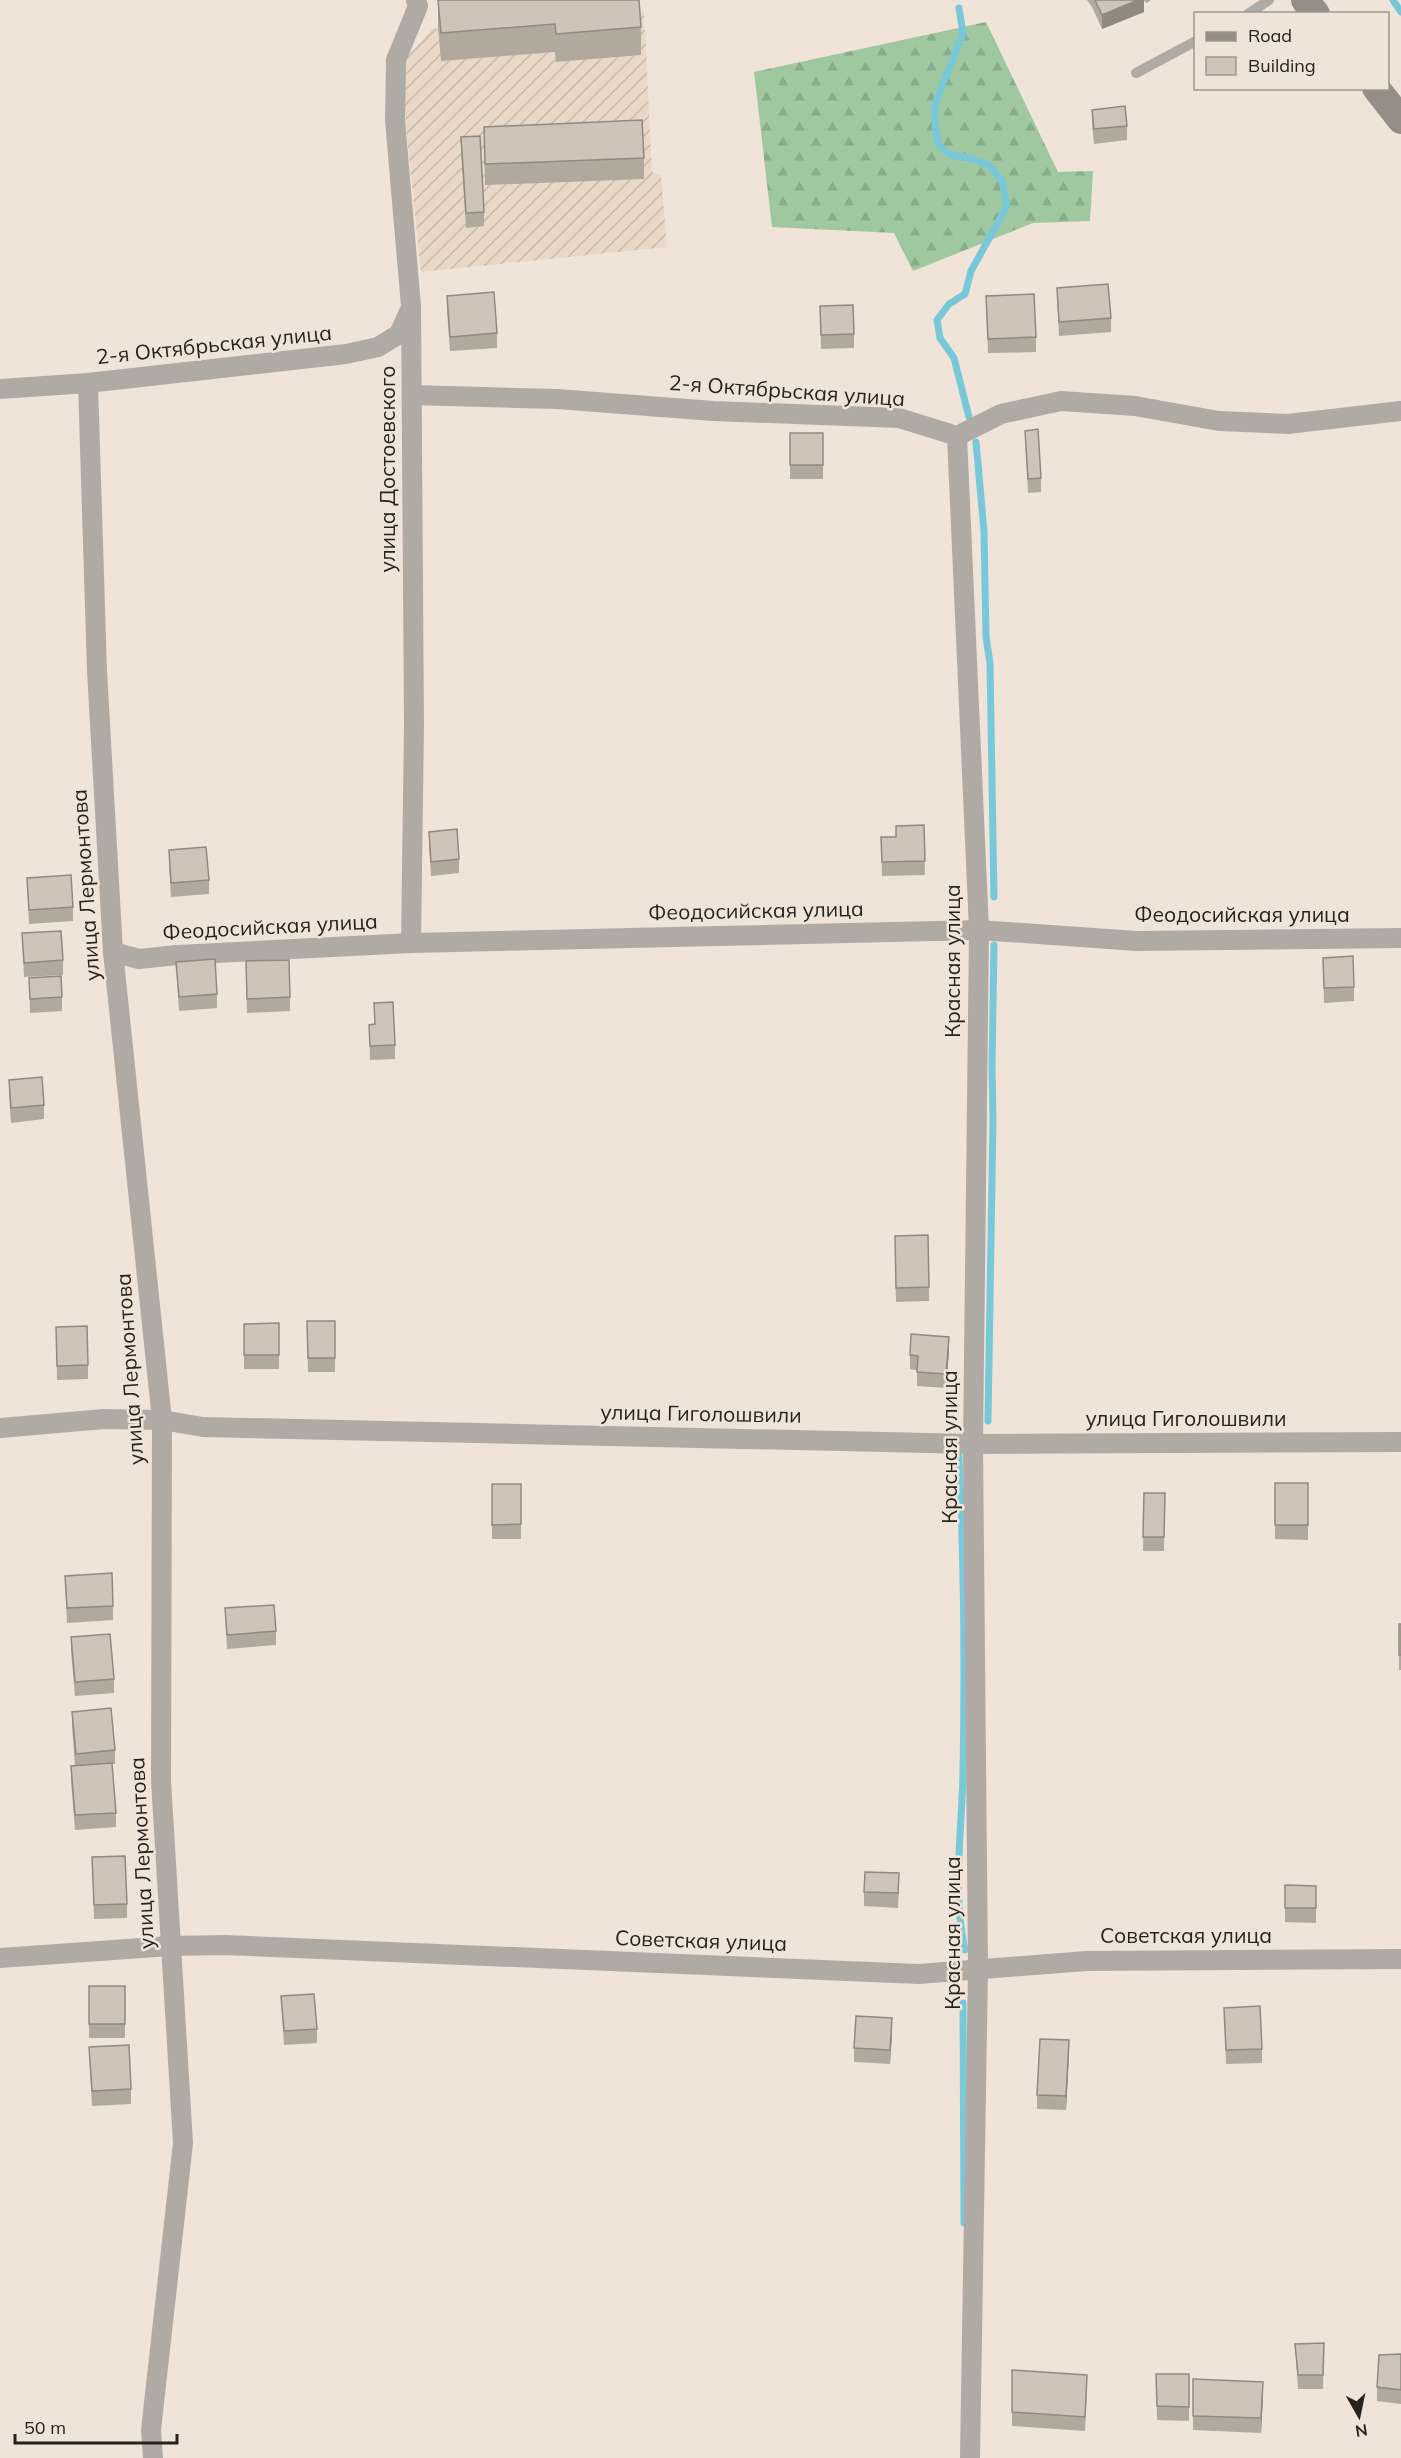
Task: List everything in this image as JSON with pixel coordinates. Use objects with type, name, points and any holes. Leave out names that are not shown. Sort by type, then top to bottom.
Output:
[{"type":"street","name":"улица Достоевского","points":[[411,943],[414,724],[411,306],[395,120],[396,60],[418,6],[416,0]]},
{"type":"street","points":[[1305,0],[1314,12]]},
{"type":"street","points":[[1378,90],[1401,120]]},
{"type":"street","name":"2-я Октябрьская улица","points":[[0,389],[88,383],[142,375],[346,354],[378,347],[399,334],[411,306]]},
{"type":"street","name":"улица Лермонтова","points":[[88,383],[97,671],[114,952],[162,1420],[161,1781],[183,2143],[151,2430],[153,2458]]},
{"type":"street","name":"2-я Октябрьская улица","points":[[412,395],[557,399],[713,411],[899,418],[957,436]]},
{"type":"street","points":[[957,436],[1001,414],[1061,401],[1135,406],[1218,421],[1288,424],[1401,411]]},
{"type":"street","name":"Красная улица","points":[[957,436],[979,930],[973,1444],[978,1968],[970,2458]]},
{"type":"street","name":"Феодосийская улица","points":[[114,952],[139,959],[411,943],[979,930],[1137,940],[1401,938]]},
{"type":"street","name":"улица Гиголошвили","points":[[0,1428],[104,1419],[162,1420],[203,1427],[973,1444],[1401,1442]]},
{"type":"street","name":"Советская улица","points":[[0,1958],[170,1946],[225,1946],[919,1974],[1086,1961],[1401,1959]]},
{"type":"lane","points":[[1251,12],[1269,0]]},
{"type":"lane","points":[[1136,73],[1194,42]]},
{"type":"shaded area","points":[[644,11],[652,172],[661,176],[667,247],[421,272],[401,78],[406,58],[432,29]]},
{"type":"green space","points":[[986,22],[1058,172],[1093,171],[1090,221],[1033,223],[913,271],[894,233],[772,227],[754,72]]},
{"type":"building","points":[[438,0],[639,0],[641,27],[556,34],[555,24],[441,33]]},
{"type":"building","points":[[1095,0],[1138,0],[1102,15]]},
{"type":"building","points":[[1125,106],[1127,126],[1094,129],[1092,110]]},
{"type":"building","points":[[642,120],[644,158],[485,164],[484,127]]},
{"type":"building","points":[[480,136],[484,212],[466,213],[461,137]]},
{"type":"building","points":[[1108,284],[1111,318],[1059,322],[1057,288]]},
{"type":"building","points":[[494,292],[497,333],[450,337],[447,296]]},
{"type":"building","points":[[1034,294],[1036,337],[988,339],[986,296]]},
{"type":"building","points":[[853,305],[854,334],[821,335],[820,306]]},
{"type":"building","points":[[1038,429],[1041,478],[1028,479],[1025,431]]},
{"type":"building","points":[[790,433],[823,433],[823,465],[790,465]]},
{"type":"building","points":[[924,825],[925,861],[882,862],[881,837],[896,837],[896,826]]},
{"type":"building","points":[[457,829],[459,859],[431,862],[429,832]]},
{"type":"building","points":[[206,847],[209,880],[171,883],[169,850]]},
{"type":"building","points":[[71,875],[73,907],[29,910],[27,878]]},
{"type":"building","points":[[61,931],[63,960],[24,963],[22,933]]},
{"type":"building","points":[[1353,956],[1354,987],[1324,988],[1323,958]]},
{"type":"building","points":[[215,959],[217,994],[179,997],[176,962]]},
{"type":"building","points":[[289,960],[290,997],[247,999],[246,961]]},
{"type":"building","points":[[61,976],[62,997],[30,999],[29,978]]},
{"type":"building","points":[[393,1002],[395,1045],[370,1046],[369,1025],[375,1024],[374,1003]]},
{"type":"building","points":[[42,1077],[44,1105],[11,1108],[9,1080]]},
{"type":"building","points":[[928,1235],[929,1287],[896,1288],[895,1236]]},
{"type":"building","points":[[307,1321],[335,1321],[335,1358],[308,1358]]},
{"type":"building","points":[[279,1323],[279,1355],[244,1355],[244,1324]]},
{"type":"building","points":[[87,1326],[88,1365],[57,1366],[56,1327]]},
{"type":"building","points":[[911,1334],[949,1337],[946,1374],[917,1372],[918,1356],[910,1355]]},
{"type":"building","points":[[1275,1483],[1308,1483],[1308,1525],[1275,1525]]},
{"type":"building","points":[[492,1484],[521,1484],[521,1524],[492,1525]]},
{"type":"building","points":[[1144,1493],[1165,1493],[1164,1537],[1143,1537]]},
{"type":"building","points":[[112,1573],[113,1606],[67,1608],[65,1576]]},
{"type":"building","points":[[274,1605],[276,1631],[227,1635],[225,1608]]},
{"type":"building","points":[[1399,1624],[1401,1624],[1401,1655],[1399,1655]]},
{"type":"building","points":[[110,1634],[114,1679],[75,1682],[71,1637]]},
{"type":"building","points":[[111,1708],[115,1750],[76,1754],[72,1712]]},
{"type":"building","points":[[112,1763],[116,1813],[75,1815],[71,1766]]},
{"type":"building","points":[[125,1856],[127,1904],[94,1905],[92,1857]]},
{"type":"building","points":[[865,1872],[899,1873],[898,1893],[864,1892]]},
{"type":"building","points":[[1285,1885],[1316,1886],[1316,1908],[1285,1908]]},
{"type":"building","points":[[89,1986],[125,1986],[125,2024],[89,2024]]},
{"type":"building","points":[[314,1994],[317,2029],[284,2031],[281,1996]]},
{"type":"building","points":[[1260,2006],[1262,2049],[1226,2050],[1224,2008]]},
{"type":"building","points":[[856,2016],[892,2018],[890,2050],[854,2048]]},
{"type":"building","points":[[1040,2039],[1069,2040],[1066,2096],[1037,2095]]},
{"type":"building","points":[[129,2045],[131,2089],[92,2091],[89,2047]]},
{"type":"building","points":[[1324,2343],[1323,2375],[1298,2375],[1295,2344]]},
{"type":"building","points":[[1401,2354],[1401,2390],[1377,2387],[1379,2355]]},
{"type":"building","points":[[1012,2370],[1087,2375],[1085,2417],[1012,2412]]},
{"type":"building","points":[[1156,2374],[1189,2374],[1189,2407],[1157,2406]]},
{"type":"building","points":[[1193,2379],[1263,2382],[1261,2418],[1193,2416]]},
{"type":"waterway","points":[[1393,0],[1401,12]]},
{"type":"waterway","points":[[959,8],[963,33],[935,104],[935,128],[939,146],[951,155],[989,165],[1002,181],[1007,206],[971,271],[965,294],[949,304],[937,320],[940,338],[954,358],[969,417]]},
{"type":"waterway","points":[[976,442],[984,531],[986,637],[990,663],[994,897]]},
{"type":"waterway","points":[[988,1421],[994,945]]},
{"type":"waterway","points":[[959,1456],[964,1693],[958,1883],[965,1950]]},
{"type":"waterway","points":[[963,2003],[964,2223]]}]
